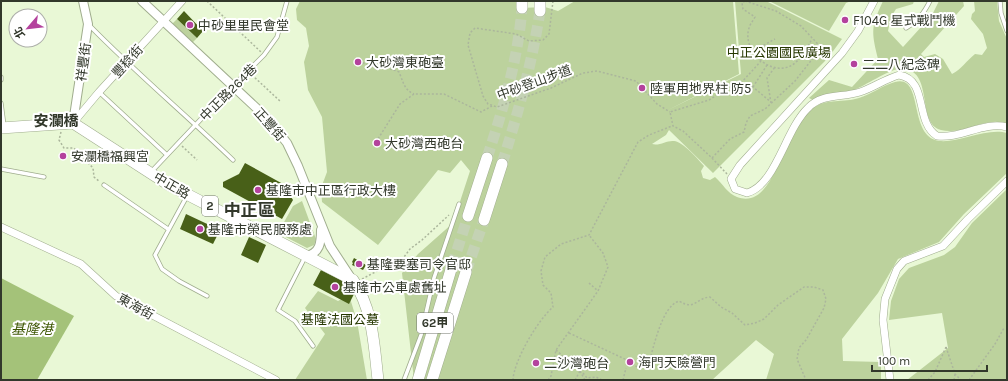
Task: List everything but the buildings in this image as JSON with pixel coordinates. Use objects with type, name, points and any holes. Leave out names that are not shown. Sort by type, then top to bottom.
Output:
[{"type":"main road","points":[[3,128],[68,123]]},
{"type":"main road","name":"中正路","points":[[68,123],[188,195],[354,282]]},
{"type":"main road","points":[[468,216],[487,158]]},
{"type":"main road","points":[[484,220],[502,164]]},
{"type":"main road","name":"62甲","points":[[418,380],[452,266]]},
{"type":"main road","name":"62甲","points":[[432,380],[466,272]]},
{"type":"main road","points":[[354,282],[370,316],[378,380]]},
{"type":"street","name":"祥豐街","points":[[68,123],[88,24],[83,1]]},
{"type":"street","name":"正豐街","points":[[142,1],[267,118],[287,143],[298,166],[330,246],[354,282]]},
{"type":"street","name":"豐稔街","points":[[68,123],[99,92],[182,1]]},
{"type":"street","points":[[874,1],[858,31],[835,61],[734,172],[731,179],[735,189],[742,193],[747,193],[758,189],[767,178],[783,145],[808,107],[825,97],[860,92],[899,75],[912,79],[915,84],[924,119],[930,129],[937,136],[951,135],[995,126],[1007,127]]},
{"type":"street","points":[[890,380],[883,320],[885,299],[897,270],[904,262],[943,246],[1007,181]]},
{"type":"street","points":[[306,256],[313,255],[318,249],[321,242],[321,225]]},
{"type":"street","name":"東海街","points":[[1,227],[81,264],[116,296],[276,380]]},
{"type":"lane","name":"中正路264巷","points":[[151,173],[233,85],[264,55],[277,37],[287,1]]},
{"type":"lane","points":[[906,28],[916,22],[925,12],[930,1]]},
{"type":"lane","points":[[1000,1],[1001,13],[1007,31]]},
{"type":"lane","points":[[88,24],[126,62],[196,124],[233,160]]},
{"type":"lane","points":[[99,92],[167,156]]},
{"type":"lane","points":[[1,103],[3,128]]},
{"type":"lane","points":[[1,169],[44,177]]},
{"type":"lane","points":[[104,185],[168,229]]},
{"type":"lane","points":[[188,195],[154,255],[162,269],[179,281],[207,296]]},
{"type":"lane","points":[[404,380],[421,335],[434,278],[459,204]]},
{"type":"lane","points":[[306,256],[278,310],[295,321],[313,346]]},
{"type":"path","points":[[207,1],[264,55]]},
{"type":"path","name":"中砂登山步道","points":[[553,1],[549,34],[543,40],[529,40],[510,32],[475,28],[470,33],[468,45],[483,96],[488,104],[497,107],[551,88],[583,73],[597,70],[636,81],[657,104],[670,112]]},
{"type":"path","points":[[812,39],[796,62],[780,68],[767,65],[761,61],[749,45],[749,28],[755,17],[743,9],[742,3],[745,1],[776,11],[801,26],[835,61]]},
{"type":"path","points":[[753,51],[775,40]]},
{"type":"path","points":[[712,158],[730,139],[744,132],[746,123],[750,116],[766,109],[795,81],[821,48]]},
{"type":"path","points":[[359,61],[372,67],[392,69],[399,72],[408,92],[414,94],[444,94],[481,112],[492,106]]},
{"type":"path","points":[[673,126],[670,112],[709,100],[731,86],[741,83],[761,61]]},
{"type":"path","points":[[753,87],[767,65]]},
{"type":"path","points":[[772,103],[767,78],[775,67]]},
{"type":"path","points":[[248,71],[281,102]]},
{"type":"path","points":[[741,83],[753,87],[772,103]]},
{"type":"path","points":[[376,142],[400,104],[414,94]]},
{"type":"path","points":[[68,123],[59,140],[64,148],[74,148],[93,168],[94,177],[104,185]]},
{"type":"path","points":[[513,380],[520,357],[533,333],[544,315],[553,307],[551,293],[543,285],[542,271],[545,256],[561,244],[589,235],[638,142],[649,135],[673,126],[683,131],[712,158],[731,179]]},
{"type":"path","points":[[179,143],[197,160]]},
{"type":"path","points":[[354,282],[404,257],[410,249],[448,217],[451,211]]},
{"type":"path","points":[[548,380],[551,376],[556,350],[598,291],[608,267],[603,253],[589,235]]},
{"type":"path","points":[[589,283],[598,291]]},
{"type":"path","points":[[647,365],[664,315],[674,303],[679,301],[692,305],[704,298],[710,297],[716,304],[732,312],[745,325],[749,326],[764,319],[778,305],[804,287],[814,287],[823,290],[826,299],[824,308],[806,340],[799,348],[797,359],[806,380]]},
{"type":"path","points":[[969,380],[992,349],[1004,328]]},
{"type":"path","points":[[569,333],[627,360]]},
{"type":"path","points":[[928,380],[935,372],[946,347],[955,374],[961,380]]},
{"type":"path","points":[[556,350],[587,378],[596,377],[602,380]]},
{"type":"path","points":[[632,364],[641,369]]},
{"type":"path","points":[[623,380],[626,368]]},
{"type":"path","points":[[575,380],[580,371]]},
{"type":"path","points":[[580,371],[585,380]]},
{"type":"path","points":[[954,380],[955,374]]},
{"type":"green space","name":"中正公園國民廣場","points":[[300,1],[515,1],[520,8],[545,7],[558,11],[575,1],[733,1],[739,74],[668,110],[741,74],[735,1],[766,1],[842,39],[828,58],[713,173],[669,130],[666,135],[652,144],[674,141],[682,144],[704,166],[701,171],[703,178],[710,180],[715,177],[728,191],[737,197],[747,199],[756,196],[769,182],[795,131],[805,116],[813,108],[824,103],[859,98],[891,83],[904,82],[909,86],[913,94],[922,126],[927,135],[935,140],[951,141],[989,132],[1007,133],[1007,173],[964,214],[939,242],[898,259],[878,293],[842,339],[843,361],[881,362],[881,380],[766,380],[774,354],[756,340],[712,380],[414,380],[402,273],[418,254],[453,223],[470,171],[461,160],[450,173],[438,170],[378,245],[322,202],[321,188],[327,172],[322,117],[308,90],[304,62],[309,46],[306,28],[297,20],[296,9]]},
{"type":"green space","points":[[769,1],[851,1],[846,3],[829,31]]},
{"type":"green space","points":[[883,1],[914,1],[913,4],[896,9],[891,17],[888,31],[903,47],[932,15],[939,1],[963,1],[964,6],[921,54],[924,57],[935,54],[943,59],[952,74],[959,70],[975,54],[982,55],[987,48],[983,34],[971,19],[972,14],[975,11],[974,1],[997,1],[999,21],[1007,39],[1007,124],[991,122],[958,130],[941,130],[933,125],[926,107],[921,85],[917,76],[910,70],[893,70],[849,92],[819,97],[813,100],[809,98],[829,80],[852,87],[878,59],[873,29],[876,17]]},
{"type":"green space","points":[[177,19],[197,38],[192,43],[172,24]]},
{"type":"green space","points":[[1007,189],[1007,380],[907,380],[948,348],[942,313],[889,320],[891,301],[899,279],[909,268],[944,255],[955,247],[972,223]]},
{"type":"green space","points":[[302,201],[316,239],[314,245],[307,248],[278,233],[293,206]]},
{"type":"green space","name":"基隆法國公墓","points":[[318,291],[338,301],[349,295],[357,321],[367,380],[295,380],[325,334],[305,308]]},
{"type":"water","name":"基隆港","points":[[1,278],[74,316],[37,380],[1,380]]},
{"type":"tunnel","points":[[487,158],[504,103],[513,65],[522,8]]},
{"type":"tunnel","points":[[502,164],[524,88],[540,11]]},
{"type":"tunnel","points":[[452,266],[468,216]]},
{"type":"tunnel","points":[[466,272],[484,220]]},
{"type":"place","name":"F104G 星式戰鬥機","points":[[845,20]]},
{"type":"place","name":"中砂里里民會堂","points":[[190,25]]},
{"type":"place","name":"大砂灣東砲臺","points":[[358,62]]},
{"type":"place","name":"二二八紀念碑","points":[[854,64]]},
{"type":"place","name":"陸軍用地界柱 防5","points":[[642,88]]},
{"type":"place","name":"大砂灣西砲台","points":[[377,143]]},
{"type":"place","name":"安瀾橋福興宮","points":[[63,156]]},
{"type":"place","name":"基隆市中正區行政大樓","points":[[258,190]]},
{"type":"place","name":"基隆市榮民服務處","points":[[200,229]]},
{"type":"place","name":"基隆要塞司令官邸","points":[[359,264]]},
{"type":"place","name":"基隆市公車處舊址","points":[[335,287]]},
{"type":"place","name":"海門天險營門","points":[[630,362]]},
{"type":"place","name":"二沙灣砲台","points":[[536,363]]},
{"type":"district","name":"安瀾橋","points":[[56,121]]},
{"type":"district","name":"中正區","points":[[249,210]]}]
